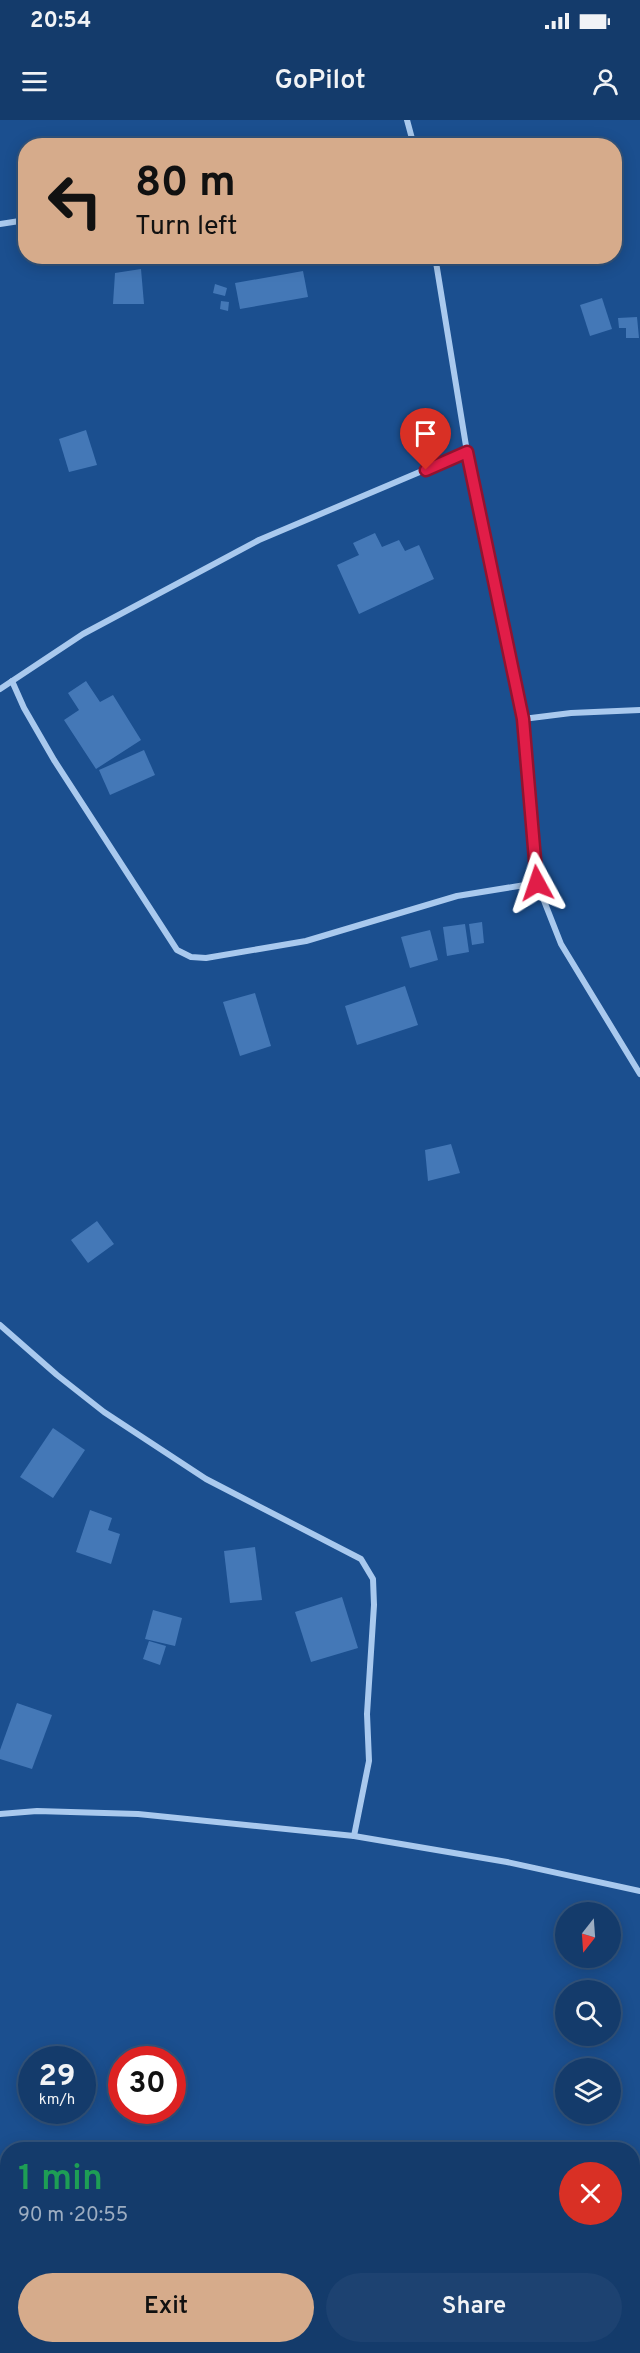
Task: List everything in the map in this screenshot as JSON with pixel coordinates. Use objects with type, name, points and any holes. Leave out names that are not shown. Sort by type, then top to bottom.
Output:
[{"type":"street","points":[[407,120],[412,138]]},
{"type":"street","points":[[0,224],[18,221]]},
{"type":"street","points":[[436,264],[467,452],[523,719],[537,883],[561,944],[640,1074]]},
{"type":"street","points":[[0,689],[83,634],[259,540],[467,452]]},
{"type":"street","points":[[12,681],[24,708],[54,760],[177,950],[191,957],[206,958],[306,941],[457,896],[537,883]]},
{"type":"street","points":[[523,719],[571,713],[640,710]]},
{"type":"street","points":[[0,1325],[104,1412],[206,1479],[361,1559],[373,1578],[374,1605],[367,1714],[369,1761],[354,1836]]},
{"type":"street","points":[[0,1814],[37,1811],[138,1814],[354,1836],[507,1862],[640,1891]]},
{"type":"building","points":[[75,136],[75,138],[50,138]]},
{"type":"building","points":[[141,269],[144,304],[113,304],[115,273]]},
{"type":"building","points":[[303,271],[308,297],[240,309],[235,283]]},
{"type":"building","points":[[215,284],[227,288],[225,296],[213,293]]},
{"type":"building","points":[[602,298],[612,329],[590,336],[580,305]]},
{"type":"building","points":[[221,301],[229,302],[228,311],[220,309]]},
{"type":"building","points":[[637,317],[639,338],[626,338],[626,328],[619,328],[618,318]]},
{"type":"building","points":[[86,430],[97,465],[69,472],[59,439]]},
{"type":"building","points":[[375,533],[382,547],[399,540],[405,551],[419,545],[434,579],[359,614],[337,565],[359,555],[353,543]]},
{"type":"building","points":[[86,681],[100,702],[113,695],[141,740],[96,769],[64,720],[79,710],[68,693]]},
{"type":"building","points":[[144,750],[155,775],[110,795],[99,770]]},
{"type":"building","points":[[482,922],[484,943],[472,945],[469,924]]},
{"type":"building","points":[[465,924],[469,952],[447,956],[443,927]]},
{"type":"building","points":[[430,930],[438,960],[410,968],[401,937]]},
{"type":"building","points":[[405,986],[418,1025],[357,1045],[345,1006]]},
{"type":"building","points":[[255,993],[271,1046],[240,1056],[223,1002]]},
{"type":"building","points":[[451,1144],[460,1173],[428,1181],[425,1150]]},
{"type":"building","points":[[97,1221],[114,1244],[88,1263],[71,1240]]},
{"type":"building","points":[[53,1428],[85,1450],[53,1498],[20,1477]]},
{"type":"building","points":[[90,1510],[112,1518],[108,1530],[120,1534],[111,1564],[76,1552]]},
{"type":"building","points":[[255,1547],[262,1600],[230,1603],[224,1551]]},
{"type":"building","points":[[342,1597],[358,1648],[311,1662],[295,1612]]},
{"type":"building","points":[[153,1610],[182,1618],[175,1646],[145,1639]]},
{"type":"building","points":[[149,1641],[166,1646],[160,1665],[143,1659]]},
{"type":"building","points":[[17,1703],[52,1715],[32,1769],[0,1759],[0,1750]]},
{"type":"route","points":[[426,470],[467,452],[523,719],[537,883]]}]
